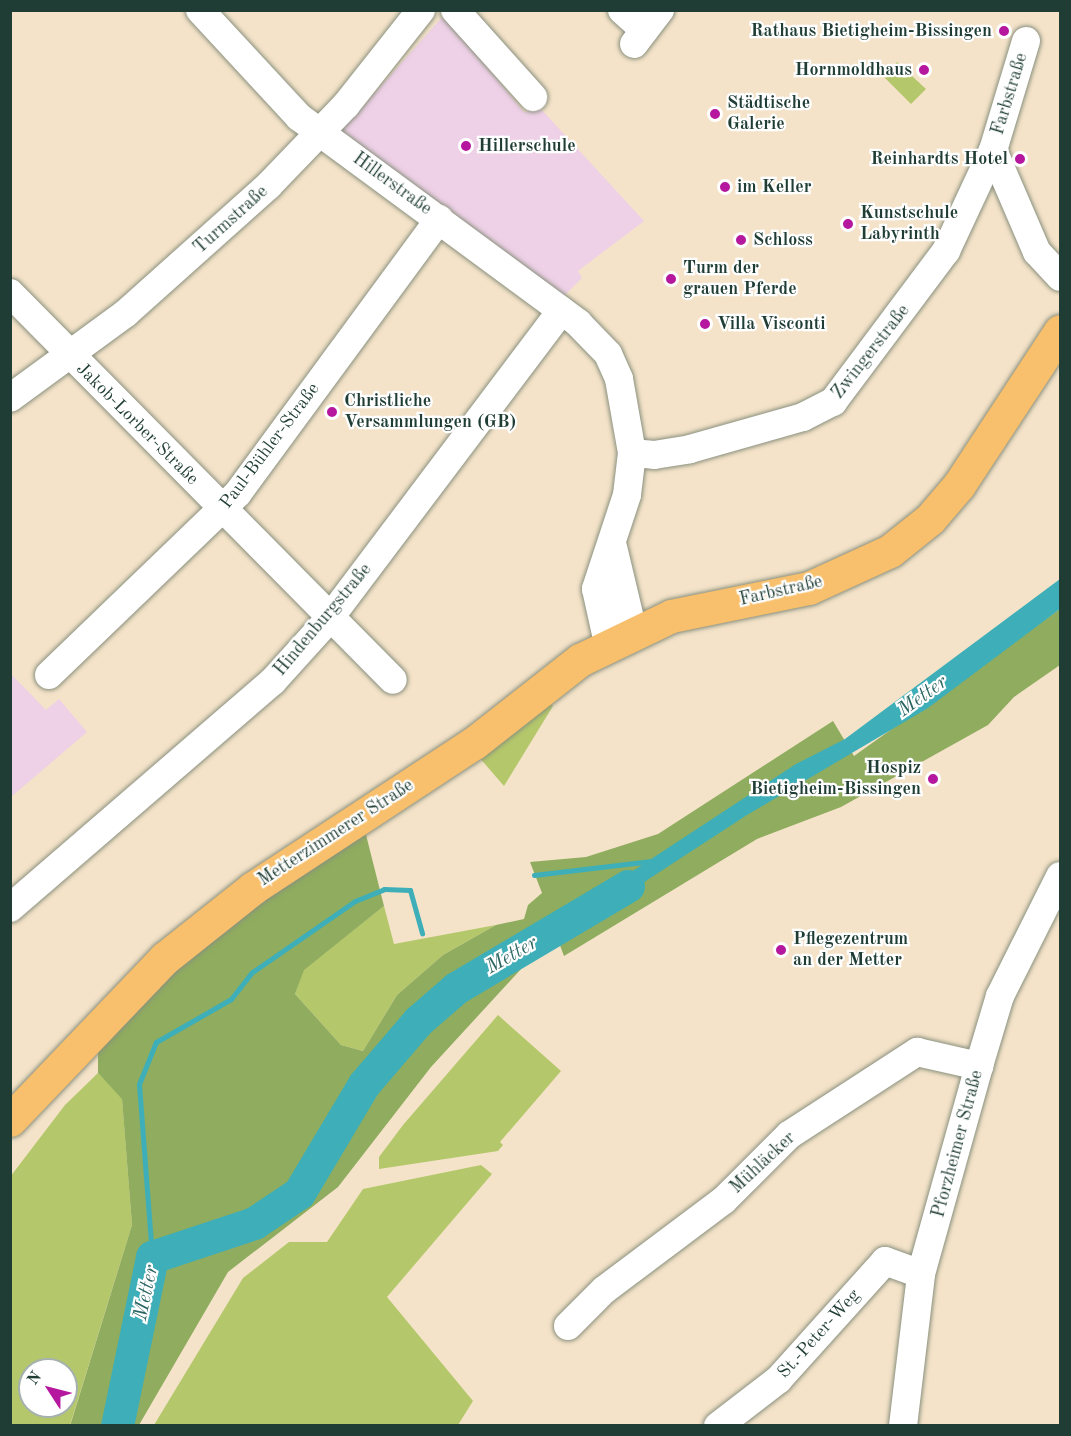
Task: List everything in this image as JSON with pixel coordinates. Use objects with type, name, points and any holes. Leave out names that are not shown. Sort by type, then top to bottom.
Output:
[{"type":"main road","name":"Farbstraße","points":[[620,637],[707,606],[809,588],[890,551],[930,519],[959,485],[1060,331]]},
{"type":"main road","name":"Metterzimmerer Straße","points":[[10,1120],[165,958],[244,895],[474,742],[620,637]]},
{"type":"street","name":"Hillerstraße","points":[[200,10],[292,110],[599,341],[619,379],[632,453]]},
{"type":"street","name":"Turmstraße","points":[[10,398],[158,286],[321,133],[422,10]]},
{"type":"street","points":[[456,10],[534,98]]},
{"type":"street","points":[[622,10],[646,28]]},
{"type":"street","name":"Farbstraße","points":[[1026,40],[993,150],[1037,252],[1059,273]]},
{"type":"street","name":"Zwingerstraße","points":[[632,453],[654,455],[690,449],[803,417],[833,402],[946,251],[993,150]]},
{"type":"street","name":"Paul-Bühler-Straße","points":[[49,675],[222,510],[439,219]]},
{"type":"street","name":"Jakob-Lorber-Straße","points":[[10,293],[329,619],[393,680]]},
{"type":"street","name":"Hindenburgstraße","points":[[10,908],[273,681],[329,619],[561,311]]},
{"type":"street","points":[[620,637],[618,585],[612,545],[632,453]]},
{"type":"street","name":"Pforzheimer Straße","points":[[903,1425],[921,1274],[979,1066],[1008,978],[1060,876]]},
{"type":"street","name":"Mühläcker","points":[[568,1326],[604,1290],[724,1200],[789,1135],[917,1052],[979,1066]]},
{"type":"street","name":"St.-Peter-Weg","points":[[718,1425],[778,1380],[885,1261],[921,1274]]},
{"type":"shaded area","name":"Hillerschule","points":[[444,15],[524,112],[541,109],[644,221],[578,271],[582,278],[563,297],[339,133]]},
{"type":"shaded area","points":[[10,673],[46,710],[59,699],[87,732],[11,797]]},
{"type":"green space","points":[[897,62],[926,89],[911,104],[884,77]]},
{"type":"green space","points":[[1060,609],[1060,665],[1014,697],[988,725],[841,807],[757,839],[564,956],[555,932],[431,1067],[338,1187],[228,1272],[139,1425],[70,1426],[72,1418],[78,1418],[78,1400],[132,1225],[122,1099],[98,1073],[98,1042],[164,973],[286,877],[364,827],[384,906],[304,970],[295,994],[341,1045],[363,1051],[397,995],[443,955],[496,925],[524,919],[528,905],[542,893],[530,862],[586,857],[658,834],[833,721],[854,756]]},
{"type":"green space","points":[[550,703],[553,706],[504,786],[478,756]]},
{"type":"green space","points":[[384,906],[394,944],[496,925],[443,955],[397,995],[363,1051],[341,1045],[295,994],[303,970]]},
{"type":"green space","points":[[498,1015],[561,1071],[500,1142],[503,1145],[498,1151],[379,1169],[379,1157],[403,1125]]},
{"type":"green space","points":[[98,1073],[122,1098],[132,1225],[78,1399],[78,1358],[18,1358],[18,1418],[72,1418],[70,1425],[11,1425],[10,1177],[65,1105]]},
{"type":"green space","points":[[481,1165],[492,1174],[387,1297],[473,1401],[458,1425],[154,1425],[243,1278],[289,1242],[327,1242],[363,1189]]},
{"type":"water","points":[[1060,579],[1060,609],[928,708],[747,815],[592,916],[584,903],[796,764],[845,739]]},
{"type":"waterway","points":[[534,875],[651,861]]},
{"type":"waterway","name":"Metter","points":[[117,1426],[152,1257],[254,1223],[299,1193],[364,1084],[418,1021],[456,988],[628,886]]},
{"type":"waterway","points":[[152,1257],[139,1084],[156,1042],[231,999],[251,973],[355,901],[384,889],[410,890],[422,933]]},
{"type":"place","name":"Rathaus Bietigheim-Bissingen","points":[[1004,31]]},
{"type":"place","name":"Hornmoldhaus","points":[[924,70]]},
{"type":"place","name":"Städtische Galerie","points":[[715,114]]},
{"type":"place","name":"Hillerschule","points":[[466,146]]},
{"type":"place","name":"Reinhardts Hotel","points":[[1020,159]]},
{"type":"place","name":"im Keller","points":[[725,187]]},
{"type":"place","name":"Kunstschule Labyrinth","points":[[848,224]]},
{"type":"place","name":"Schloss","points":[[741,240]]},
{"type":"place","name":"Turm der grauen Pferde","points":[[671,279]]},
{"type":"place","name":"Villa Visconti","points":[[705,324]]},
{"type":"place","name":"Christliche Versammlungen (GB)","points":[[332,412]]},
{"type":"place","name":"Hospiz Bietigheim-Bissingen","points":[[933,779]]},
{"type":"place","name":"Pflegezentrum an der Metter","points":[[781,950]]}]
